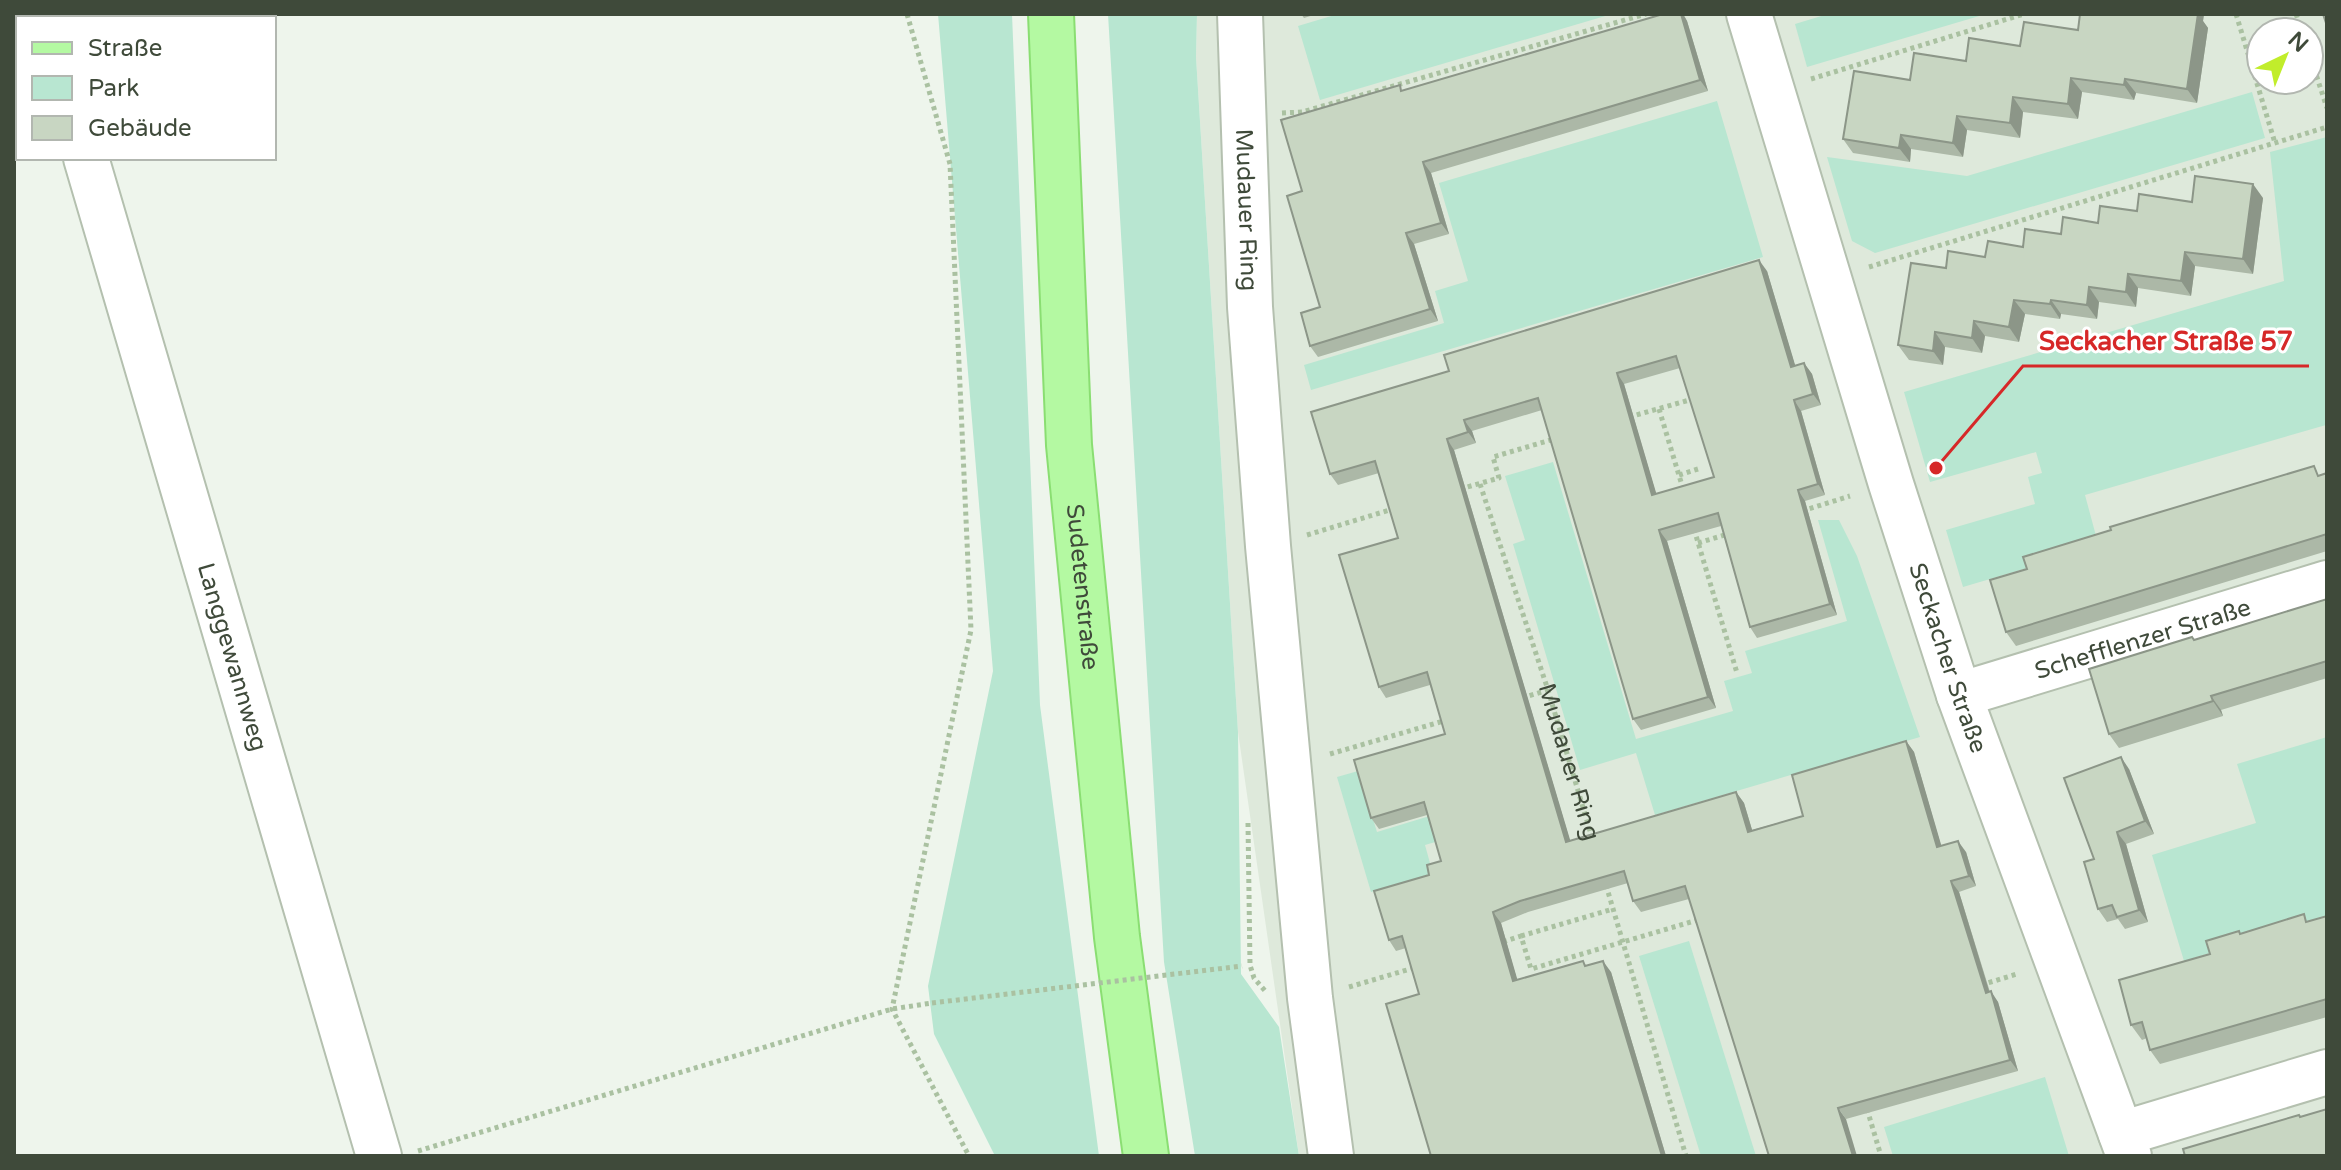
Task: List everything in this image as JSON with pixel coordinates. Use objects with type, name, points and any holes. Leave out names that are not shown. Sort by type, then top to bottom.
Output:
[{"type":"main road","name":"Sudetenstraße","points":[[1051,14],[1069,445],[1117,937],[1146,1156]]},
{"type":"street","name":"Mudauer Ring","points":[[1240,14],[1241,115],[1250,307],[1268,546],[1310,998],[1331,1156]]},
{"type":"street","name":"Seckacher Straße","points":[[1749,14],[1891,484],[1959,695],[2125,1145]]},
{"type":"street","name":"Langgewannweg","points":[[87,160],[399,1154]]},
{"type":"street","name":"Schefflenzer Straße","points":[[1959,695],[2327,583]]},
{"type":"street","points":[[2125,1145],[2327,1072]]},
{"type":"path","points":[[907,14],[950,164],[971,630],[892,1009],[969,1156]]},
{"type":"path","name":"Mudauer Ring","points":[[1241,115],[1302,112],[1646,14]]},
{"type":"path","points":[[1772,90],[2024,14]]},
{"type":"path","points":[[2236,14],[2275,143]]},
{"type":"path","points":[[1830,279],[2327,127]]},
{"type":"path","points":[[1626,418],[1707,395]]},
{"type":"path","points":[[1659,409],[1687,502]]},
{"type":"path","points":[[1447,493],[1499,478],[1493,457],[1567,436]]},
{"type":"path","points":[[1679,475],[1698,469]]},
{"type":"path","points":[[1480,484],[1548,690]]},
{"type":"path","points":[[1797,513],[1891,484]]},
{"type":"path","points":[[1268,546],[1403,506]]},
{"type":"path","points":[[1690,516],[1737,673]]},
{"type":"path","points":[[1698,543],[1741,530]]},
{"type":"path","name":"Mudauer Ring","points":[[1518,699],[1548,690],[1596,851]]},
{"type":"path","points":[[1289,766],[1459,716]]},
{"type":"path","name":"Mudauer Ring","points":[[1605,880],[1686,1156]]},
{"type":"path","points":[[1491,945],[1613,909]]},
{"type":"path","points":[[1521,936],[1531,969],[1709,917]]},
{"type":"path","points":[[1970,988],[2057,962]]},
{"type":"path","points":[[1310,998],[1431,963]]},
{"type":"path","points":[[399,1154],[892,1009],[1250,965],[1254,978]]},
{"type":"path","points":[[1864,1098],[1881,1156]]},
{"type":"shaded area","points":[[1197,14],[2327,14],[2327,1156],[1299,1156],[1238,732],[1196,57]]},
{"type":"green space","points":[[938,14],[1012,14],[1040,705],[1099,1156],[995,1156],[934,1034],[928,986],[993,671]]},
{"type":"green space","points":[[1108,14],[1197,14],[1196,57],[1238,732],[1241,974],[1279,1027],[1299,1156],[1195,1156],[1164,962]]},
{"type":"green space","points":[[1338,14],[1612,14],[1320,100],[1298,26]]},
{"type":"green space","points":[[1828,14],[1986,14],[1807,67],[1795,24]]},
{"type":"green space","points":[[2245,94],[2253,96],[2265,138],[1875,253],[1852,241],[1827,157],[1967,176]]},
{"type":"green space","points":[[1717,101],[1763,257],[1311,390],[1304,365],[1444,323],[1435,291],[1468,281],[1439,183]]},
{"type":"green space","points":[[2327,137],[2327,428],[2326,425],[2085,495],[2099,547],[1963,587],[1946,530],[2035,504],[2028,477],[2042,473],[2036,452],[1930,482],[1904,392],[2284,281],[2270,152]]},
{"type":"green space","points":[[1553,462],[1636,739],[1733,711],[1724,681],[1752,673],[1745,651],[1847,621],[1818,520],[1839,520],[1857,556],[1920,737],[1655,815],[1636,753],[1580,770],[1513,544],[1525,540],[1505,476]]},
{"type":"green space","points":[[2327,737],[2327,917],[2184,961],[2152,855],[2256,823],[2237,764]]},
{"type":"green space","points":[[1358,771],[1377,832],[1469,804],[1476,830],[1425,845],[1433,874],[1371,892],[1337,777]]},
{"type":"green space","points":[[1689,941],[1756,1156],[1701,1156],[1639,956]]},
{"type":"green space","points":[[2045,1077],[2069,1156],[1893,1156],[1884,1127]]},
{"type":"building","points":[[1663,14],[1681,14],[1700,80],[1423,162],[1441,223],[1406,233],[1430,309],[1310,346],[1301,313],[1320,307],[1287,196],[1302,191],[1281,120],[1400,85],[1401,91]]},
{"type":"building","points":[[2080,14],[2198,14],[2187,89],[2125,79],[2124,85],[2071,78],[2068,104],[2013,97],[2010,123],[1957,116],[1953,143],[1901,135],[1899,148],[1843,139],[1854,71],[1910,80],[1914,53],[1966,61],[1969,38],[2020,46],[2024,22],[2078,30]]},
{"type":"building","points":[[2195,176],[2253,184],[2243,259],[2185,252],[2181,281],[2128,274],[2126,292],[2089,287],[2087,305],[2051,300],[2050,304],[2014,300],[2009,327],[1974,321],[1972,338],[1935,332],[1933,351],[1898,345],[1911,263],[1946,268],[1948,251],[1985,257],[1988,241],[2023,247],[2025,229],[2061,234],[2063,217],[2098,223],[2100,206],[2137,211],[2139,194],[2192,202]]},
{"type":"building","points":[[1759,260],[1791,367],[1804,363],[1813,394],[1794,400],[1818,484],[1798,490],[1830,604],[1750,627],[1718,513],[1659,530],[1708,697],[1633,719],[1538,398],[1464,420],[1468,432],[1447,439],[1566,842],[1736,792],[1748,832],[1803,816],[1792,775],[1906,741],[1937,847],[1958,841],[1969,876],[1951,881],[1986,993],[1991,991],[2010,1060],[1838,1108],[1853,1156],[1769,1156],[1685,886],[1633,901],[1624,871],[1520,901],[1493,912],[1513,981],[1583,961],[1585,966],[1603,961],[1662,1156],[1431,1156],[1386,1004],[1419,994],[1402,936],[1389,940],[1374,891],[1429,875],[1427,865],[1441,861],[1424,802],[1371,818],[1354,760],[1445,734],[1427,672],[1379,687],[1339,555],[1398,538],[1375,461],[1330,474],[1311,412],[1449,371],[1444,355]],"holes":[[[1676,356],[1714,477],[1652,495],[1617,373]]]},
{"type":"building","points":[[2314,466],[2318,476],[2327,473],[2327,534],[2006,632],[1990,580],[2027,569],[2023,557],[2111,530],[2110,527]]},
{"type":"building","points":[[2327,599],[2327,661],[2211,696],[2213,701],[2109,734],[2089,669]]},
{"type":"building","points":[[2121,757],[2145,821],[2117,832],[2139,910],[2117,917],[2112,905],[2098,909],[2084,862],[2094,859],[2064,778]]},
{"type":"building","points":[[2304,914],[2306,922],[2327,916],[2327,999],[2150,1050],[2142,1022],[2131,1025],[2119,980],[2210,954],[2206,941]]},
{"type":"building","points":[[2327,1109],[2327,1156],[2185,1156],[2183,1149]]},
{"type":"place","name":"Seckacher Straße 57","points":[[1936,468]]}]
